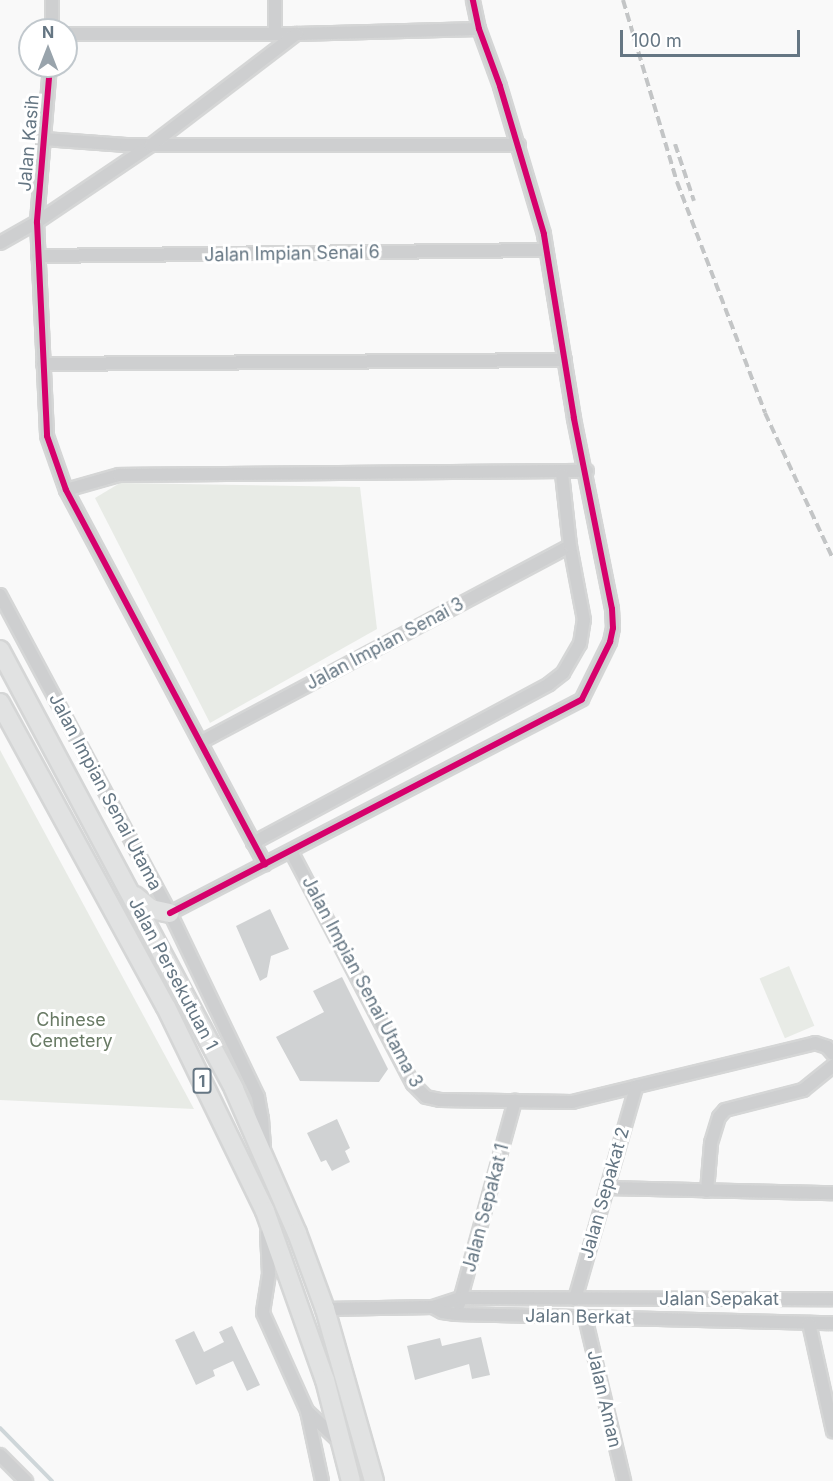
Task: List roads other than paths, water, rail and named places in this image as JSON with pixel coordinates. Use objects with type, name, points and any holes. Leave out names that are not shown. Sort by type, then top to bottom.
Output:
[{"type":"highway","name":"Jalan Persekutuan 1","points":[[0,650],[234,1089],[297,1233],[325,1309],[374,1481]]},
{"type":"highway","name":"Jalan Persekutuan 1","points":[[0,703],[166,1007],[265,1211],[325,1380],[351,1481]]},
{"type":"highway","points":[[125,886],[151,909],[170,913]]},
{"type":"street","points":[[52,0],[52,18]]},
{"type":"street","points":[[275,0],[275,33]]},
{"type":"street","points":[[170,913],[582,699],[605,655],[613,628],[612,609],[546,250],[519,145],[479,29],[473,0]]},
{"type":"street","points":[[78,34],[296,34],[479,29]]},
{"type":"street","points":[[0,243],[37,222],[151,145],[296,34]]},
{"type":"street","name":"Jalan Kasih","points":[[49,78],[37,222],[47,436],[66,490],[265,864]]},
{"type":"street","points":[[44,139],[151,145],[519,145]]},
{"type":"street","name":"Jalan Impian Senai 6","points":[[38,256],[546,250]]},
{"type":"street","points":[[43,364],[565,360]]},
{"type":"street","points":[[66,490],[119,475],[562,474],[587,471]]},
{"type":"street","points":[[253,843],[549,684],[563,673],[574,657],[584,631],[580,594],[570,546],[562,474]]},
{"type":"street","name":"Jalan Impian Senai 3","points":[[201,742],[570,546]]},
{"type":"street","name":"Jalan Impian Senai Utama","points":[[0,595],[170,913],[258,1097],[262,1119],[264,1159]]},
{"type":"street","name":"Jalan Impian Senai Utama 3","points":[[291,851],[417,1090],[426,1097],[440,1101],[572,1102],[815,1043],[827,1047],[833,1054]]},
{"type":"street","points":[[707,1191],[711,1143],[719,1118],[725,1110],[802,1090],[833,1066]]},
{"type":"street","name":"Jalan Sepakat 2","points":[[575,1299],[636,1087]]},
{"type":"street","name":"Jalan Sepakat 1","points":[[456,1314],[515,1101]]},
{"type":"street","points":[[607,1188],[833,1193]]},
{"type":"street","points":[[265,1211],[270,1255],[263,1313],[308,1411],[322,1481]]},
{"type":"street","name":"Jalan Sepakat","points":[[433,1307],[461,1298],[833,1299]]},
{"type":"street","name":"Jalan Berkat","points":[[325,1309],[433,1307],[442,1312],[456,1314],[833,1323]]},
{"type":"street","name":"Jalan Aman","points":[[585,1317],[624,1481]]},
{"type":"street","points":[[809,1323],[833,1431]]},
{"type":"street","points":[[308,1411],[341,1443]]},
{"type":"street","points":[[1,1458],[26,1481]]},
{"type":"waterway","points":[[0,1428],[52,1481]]},
{"type":"railway","points":[[623,0],[677,182],[765,413],[833,559]]},
{"type":"railway","points":[[675,144],[694,201]]},
{"type":"park label","name":"Chinese Cemetery","points":[[71,1031]]}]
